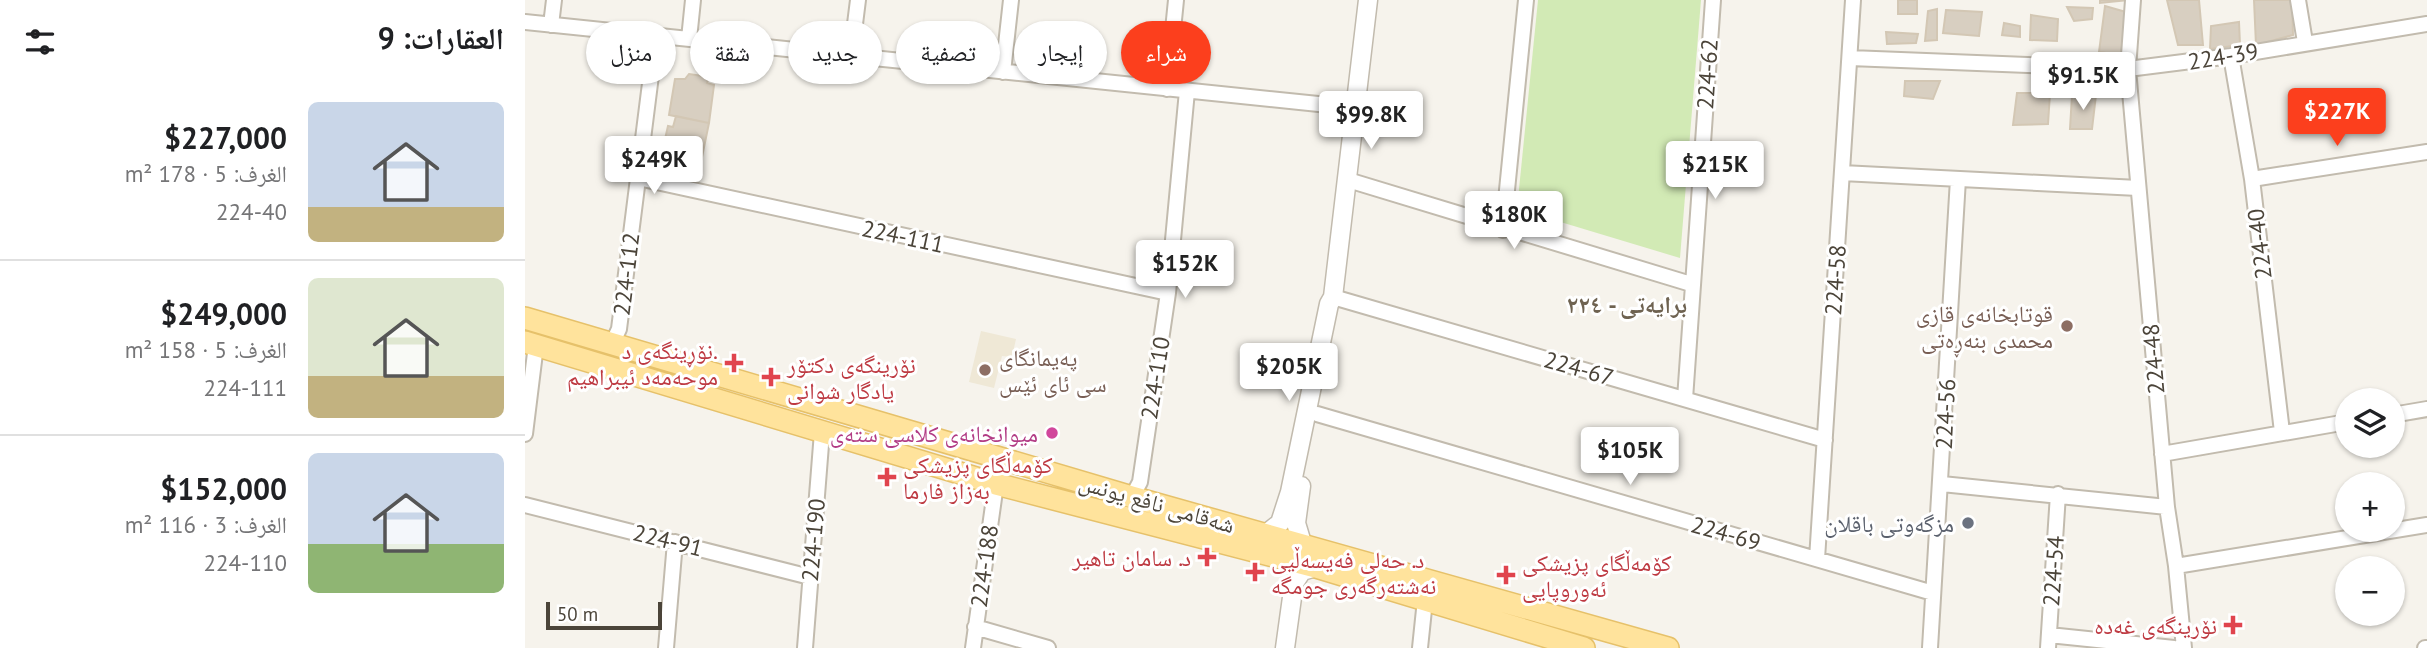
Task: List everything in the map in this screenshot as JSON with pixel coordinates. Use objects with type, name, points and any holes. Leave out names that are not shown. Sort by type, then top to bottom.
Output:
[{"type":"main road","name":"شەقامی نافع یونس","points":[[525,318],[1132,496],[1668,648]]},
{"type":"main road","name":"شەقامی نافع یونس","points":[[530,343],[996,484],[1316,567],[1584,648]]},
{"type":"street","points":[[551,25],[554,0]]},
{"type":"street","points":[[689,39],[693,0]]},
{"type":"street","points":[[855,21],[857,0]]},
{"type":"street","points":[[1003,72],[1011,0]]},
{"type":"street","points":[[1167,89],[1176,0]]},
{"type":"street","points":[[1266,534],[1280,523],[1290,492],[1329,303],[1333,297],[1368,0]]},
{"type":"street","points":[[1503,230],[1526,0]]},
{"type":"street","name":"224-62","points":[[1685,399],[1713,0]]},
{"type":"street","name":"224-58","points":[[1817,559],[1853,0]]},
{"type":"street","name":"224-48","points":[[2133,0],[2128,69],[2167,507],[2184,648]]},
{"type":"street","points":[[2298,0],[2305,42]]},
{"type":"street","points":[[525,22],[586,29]]},
{"type":"street","name":"224-39","points":[[1850,58],[2128,69],[2231,56],[2427,24]]},
{"type":"street","points":[[676,38],[788,49]]},
{"type":"street","name":"224-40","points":[[2231,56],[2252,179],[2282,432]]},
{"type":"street","points":[[882,59],[1357,108]]},
{"type":"street","name":"224-112","points":[[612,344],[619,329],[650,84]]},
{"type":"street","name":"224-110","points":[[1132,496],[1140,482],[1168,293],[1187,91]]},
{"type":"street","points":[[2252,179],[2427,152]]},
{"type":"street","points":[[1842,173],[2138,188]]},
{"type":"street","name":"224-111","points":[[638,177],[1168,293]]},
{"type":"street","name":"224-56","points":[[1930,648],[1942,484],[1958,179]]},
{"type":"street","points":[[1348,180],[1503,230],[1691,284]]},
{"type":"street","points":[[1302,543],[1296,523],[1297,510],[1336,305],[1333,297]]},
{"type":"street","name":"224-67","points":[[1333,297],[1825,440]]},
{"type":"street","points":[[525,431],[530,343]]},
{"type":"street","points":[[2405,413],[2427,410]]},
{"type":"street","name":"224-69","points":[[1317,414],[1933,593]]},
{"type":"street","points":[[2162,454],[2335,424]]},
{"type":"street","name":"224-190","points":[[805,648],[822,432]]},
{"type":"street","name":"224-188","points":[[973,648],[996,484]]},
{"type":"street","points":[[1942,484],[2167,507]]},
{"type":"street","name":"224-54","points":[[2048,642],[2058,494]]},
{"type":"street","name":"224-91","points":[[525,505],[810,576]]},
{"type":"street","points":[[2176,566],[2427,524]]},
{"type":"street","points":[[666,648],[675,542]]},
{"type":"street","points":[[1275,557],[1288,567],[1294,583]]},
{"type":"street","points":[[1285,648],[1294,583],[1302,571],[1316,567]]},
{"type":"street","points":[[1420,648],[1425,600]]},
{"type":"street","points":[[975,627],[1048,648]]},
{"type":"street","points":[[2048,642],[2174,648]]},
{"type":"shaded area","name":"پەیمانگای سی ئای ئێس","points":[[981,331],[1016,339],[1012,357],[1002,356],[994,388],[969,382]]},
{"type":"green space","points":[[1538,0],[1701,0],[1680,258],[1517,209]]},
{"type":"building","points":[[1898,0],[1917,0],[1917,14],[1898,14]]},
{"type":"building","points":[[2100,0],[2129,0],[2100,3]]},
{"type":"building","points":[[2167,0],[2199,0],[2203,45],[2178,45]]},
{"type":"building","points":[[2254,0],[2292,0],[2293,35],[2256,45]]},
{"type":"building","points":[[2105,6],[2126,12],[2121,55],[2099,52]]},
{"type":"building","points":[[2067,7],[2093,8],[2092,19],[2074,21]]},
{"type":"building","points":[[1937,9],[1937,40],[1925,41],[1928,11]]},
{"type":"building","points":[[1946,10],[1982,12],[1979,36],[1943,33]]},
{"type":"building","points":[[2031,15],[2058,19],[2057,41],[2030,40]]},
{"type":"building","points":[[2239,22],[2240,45],[2210,49],[2211,26]]},
{"type":"building","points":[[2004,23],[2020,26],[2020,37],[2002,35]]},
{"type":"building","points":[[1886,32],[1918,34],[1916,43],[1887,44]]},
{"type":"building","points":[[690,74],[690,84],[714,85],[709,123],[669,115],[676,79],[685,79]]},
{"type":"building","points":[[1905,81],[1940,81],[1933,99],[1904,96]]},
{"type":"building","points":[[2017,93],[2050,93],[2048,124],[2013,125]]},
{"type":"building","points":[[2072,95],[2096,95],[2092,129],[2070,129]]},
{"type":"building","points":[[676,116],[709,123],[702,157],[663,148],[668,126],[673,127]]},
{"type":"building","points":[[663,148],[702,157],[697,178],[667,170],[670,160],[661,157]]},
{"type":"place","name":"قوتابخانەی قازی محمدی بنەڕەتی","points":[[2067,326]]},
{"type":"place","name":"نۆڕینگەی د. موحەمەد ئیبراهیم","points":[[734,363]]},
{"type":"place","name":"پەیمانگای سی ئای ئێس","points":[[985,370]]},
{"type":"place","name":"نۆرینگەی دکتۆر یادگار شوانی","points":[[771,377]]},
{"type":"place","name":"میوانخانەی کلاسی ستەی","points":[[1052,433]]},
{"type":"place","name":"کۆمەڵگای پزیشکی بەزاز فارما","points":[[887,477]]},
{"type":"place","name":"مزگه‌وتی باقلان","points":[[1968,523]]},
{"type":"place","name":"د. سامان تاهیر","points":[[1207,557]]},
{"type":"place","name":"د. حەلی فەیسەڵیی نەشتەرگەری جومگە","points":[[1255,572]]},
{"type":"place","name":"کۆمەڵگای پزیشکی ئەوروپایی","points":[[1506,575]]},
{"type":"place","name":"نۆرینگەی غەدە","points":[[2233,625]]},
{"type":"district","name":"برایەتی - ٢٢٤","points":[[1627,304]]}]
